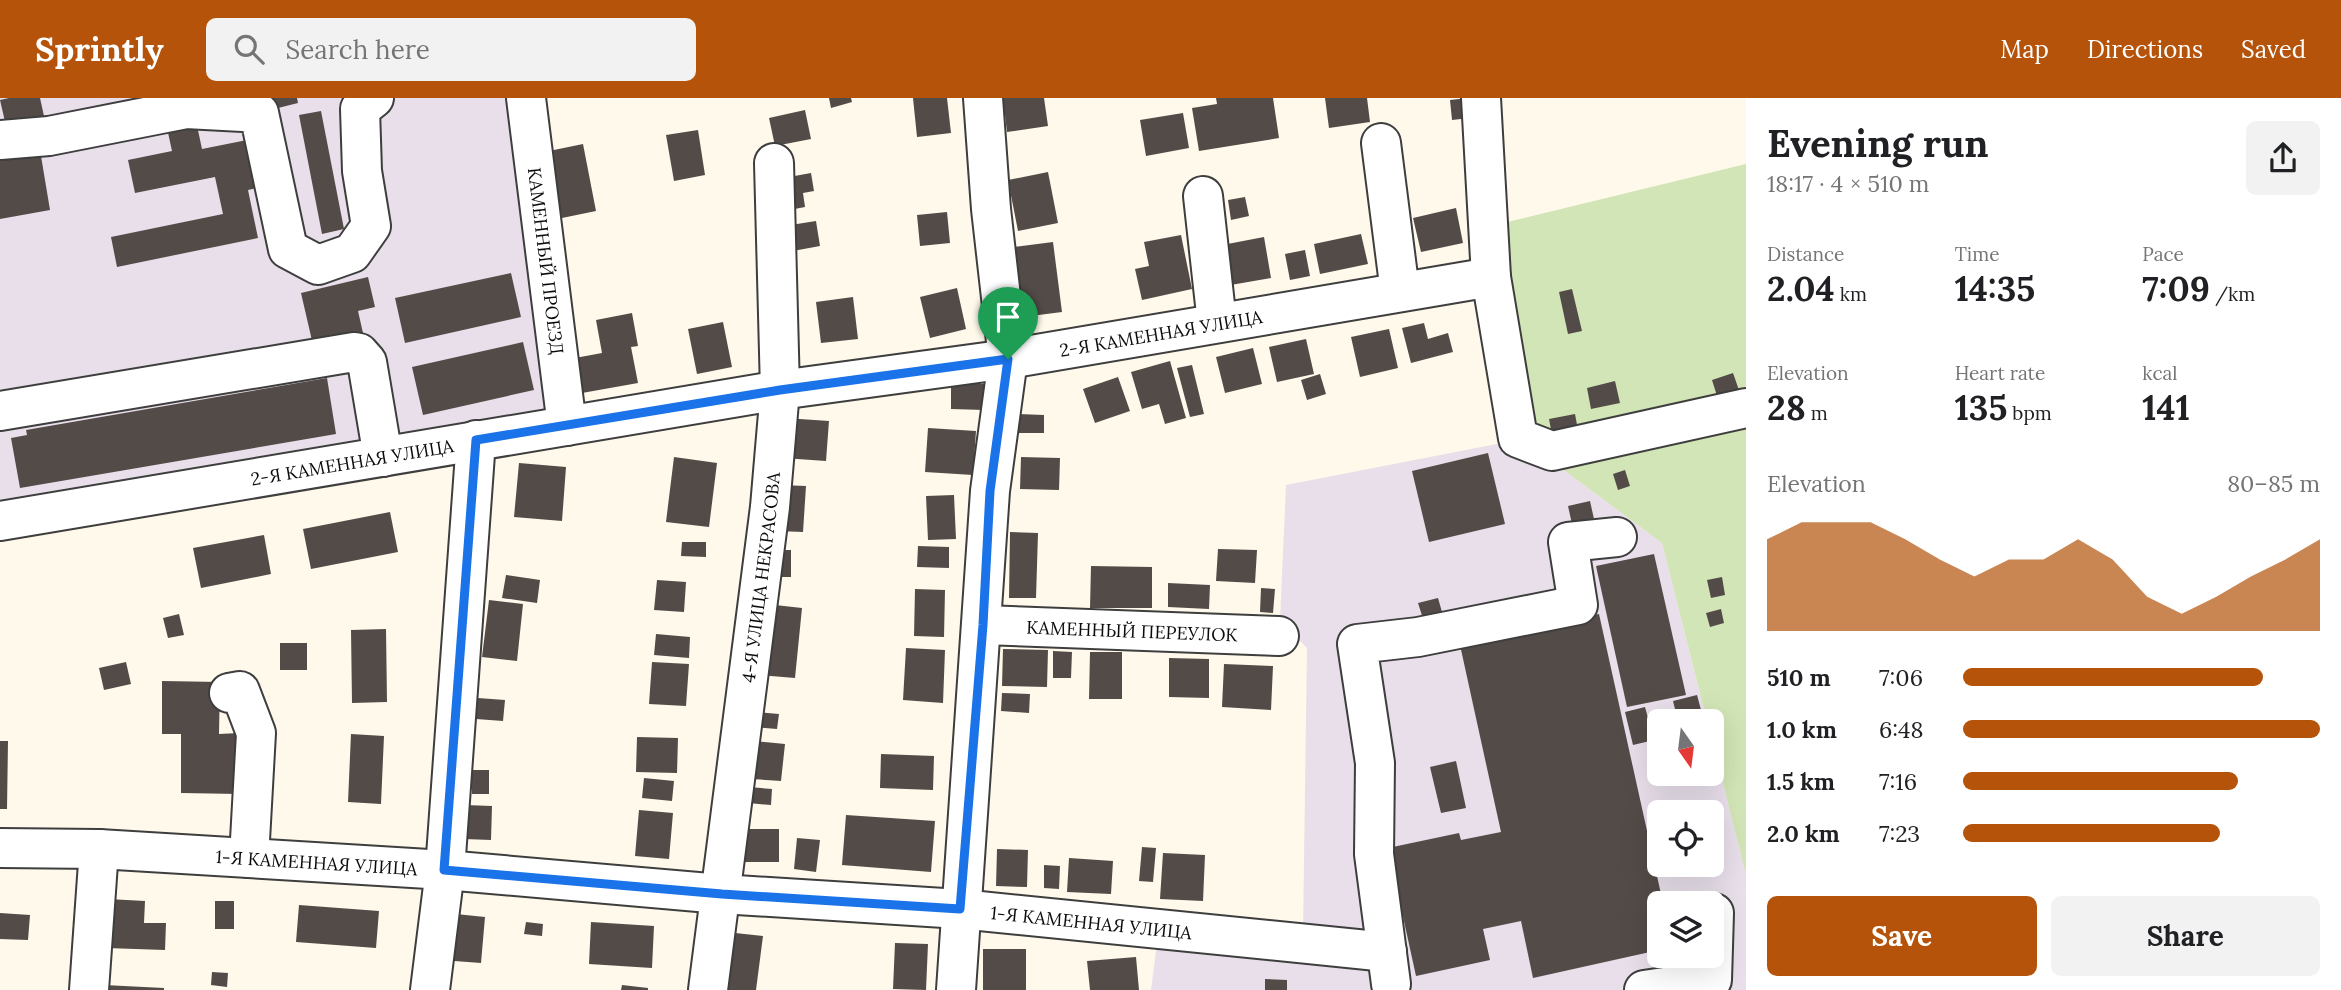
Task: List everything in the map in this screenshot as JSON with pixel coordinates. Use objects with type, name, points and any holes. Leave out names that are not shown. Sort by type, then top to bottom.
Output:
[{"type":"street","points":[[0,140],[49,136],[186,109],[259,113],[288,248],[318,265],[352,253],[371,226],[362,171],[360,109],[374,98]]},
{"type":"street","name":"КАМЕННЫЙ ПРОЕЗД","points":[[526,98],[567,426]]},
{"type":"street","points":[[956,990],[983,625],[990,491],[1008,359],[991,209],[983,98]]},
{"type":"street","points":[[1481,98],[1491,277],[1518,438],[1552,451],[1746,408]]},
{"type":"street","points":[[1381,143],[1400,292]]},
{"type":"street","name":"4-Я УЛИЦА НЕКРАСОВА","points":[[708,990],[770,507],[780,390],[774,163]]},
{"type":"street","points":[[1203,196],[1216,323]]},
{"type":"street","name":"2-Я КАМЕННАЯ УЛИЦА","points":[[2,511],[383,457],[780,390],[1008,359],[1491,277]]},
{"type":"street","points":[[0,411],[354,352],[367,362],[383,457]]},
{"type":"street","points":[[430,990],[444,870],[476,440]]},
{"type":"street","points":[[1385,979],[1374,854],[1375,763],[1357,644],[1418,637],[1578,605],[1568,542],[1617,537]]},
{"type":"street","name":"КАМЕННЫЙ ПЕРЕУЛОК","points":[[983,625],[1279,636]]},
{"type":"street","points":[[229,693],[240,691],[256,733],[249,858]]},
{"type":"street","name":"1-Я КАМЕННАЯ УЛИЦА","points":[[0,848],[99,849],[444,870],[722,894],[960,909],[1385,979]]},
{"type":"street","points":[[89,990],[99,849]]},
{"type":"street","points":[[1644,990],[1712,980],[1712,968]]},
{"type":"shaded area","points":[[0,98],[507,98],[561,412],[0,510]]},
{"type":"shaded area","points":[[1507,442],[1530,445],[1662,543],[1704,709],[1647,709],[1647,786],[1724,786],[1746,875],[1746,990],[1151,990],[1157,943],[1303,932],[1307,648],[1280,621],[1286,485]]},
{"type":"green space","points":[[1746,164],[1746,875],[1724,786],[1724,709],[1704,709],[1662,543],[1530,445],[1499,224]]},
{"type":"building","points":[[40,98],[44,116],[6,126],[0,100]]},
{"type":"building","points":[[271,98],[297,98],[298,103],[274,109]]},
{"type":"building","points":[[829,98],[851,98],[852,102],[831,108]]},
{"type":"building","points":[[913,98],[947,98],[951,133],[917,137]]},
{"type":"building","points":[[1003,98],[1044,98],[1048,126],[1007,132]]},
{"type":"building","points":[[1216,98],[1273,98],[1279,138],[1199,151],[1192,108],[1217,104]]},
{"type":"building","points":[[1325,98],[1367,98],[1370,122],[1329,128]]},
{"type":"building","points":[[1468,98],[1470,118],[1452,120],[1450,100]]},
{"type":"building","points":[[805,110],[811,139],[775,146],[769,118]]},
{"type":"building","points":[[321,111],[344,229],[322,234],[299,115]]},
{"type":"building","points":[[1183,113],[1189,148],[1146,156],[1140,120]]},
{"type":"building","points":[[196,121],[202,149],[252,139],[261,187],[248,190],[258,238],[117,267],[111,237],[223,214],[215,177],[135,193],[128,160],[172,151],[167,128]]},
{"type":"building","points":[[698,130],[705,175],[674,181],[666,135]]},
{"type":"building","points":[[583,144],[596,211],[562,218],[549,151]]},
{"type":"building","points":[[40,150],[50,210],[0,219],[0,157]]},
{"type":"building","points":[[1048,172],[1058,223],[1018,231],[1008,180]]},
{"type":"building","points":[[811,173],[814,191],[803,193],[805,207],[784,211],[778,179]]},
{"type":"building","points":[[1245,197],[1249,216],[1231,220],[1228,200]]},
{"type":"building","points":[[1456,208],[1463,243],[1421,252],[1413,218]]},
{"type":"building","points":[[947,212],[950,243],[920,246],[917,215]]},
{"type":"building","points":[[816,221],[820,246],[782,253],[778,227]]},
{"type":"building","points":[[1361,234],[1368,264],[1320,274],[1314,244]]},
{"type":"building","points":[[1181,235],[1192,289],[1142,300],[1135,269],[1149,266],[1144,242]]},
{"type":"building","points":[[1264,237],[1271,278],[1225,286],[1217,246]]},
{"type":"building","points":[[1053,242],[1062,312],[1023,317],[1014,247]]},
{"type":"building","points":[[1305,250],[1310,276],[1290,280],[1285,254]]},
{"type":"building","points":[[511,273],[521,317],[405,343],[395,298]]},
{"type":"building","points":[[368,277],[375,307],[358,311],[363,333],[313,345],[301,293]]},
{"type":"building","points":[[957,288],[966,329],[930,338],[920,297]]},
{"type":"building","points":[[1572,289],[1582,331],[1568,334],[1559,292]]},
{"type":"building","points":[[853,297],[858,339],[821,343],[816,302]]},
{"type":"building","points":[[632,313],[638,346],[631,347],[638,383],[582,393],[575,358],[602,353],[596,320]]},
{"type":"building","points":[[723,322],[732,367],[697,374],[688,329]]},
{"type":"building","points":[[1424,323],[1428,339],[1448,333],[1453,352],[1411,363],[1402,328]]},
{"type":"building","points":[[1389,329],[1398,368],[1360,377],[1351,337]]},
{"type":"building","points":[[1306,339],[1314,374],[1277,382],[1269,347]]},
{"type":"building","points":[[523,342],[534,390],[423,415],[412,367]]},
{"type":"building","points":[[1253,348],[1262,384],[1225,393],[1216,357]]},
{"type":"building","points":[[1170,361],[1186,418],[1165,424],[1159,404],[1142,409],[1131,372]]},
{"type":"building","points":[[1192,365],[1204,414],[1190,417],[1177,368]]},
{"type":"building","points":[[1733,373],[1740,393],[1718,399],[1712,380]]},
{"type":"building","points":[[1320,374],[1326,394],[1307,400],[1301,380]]},
{"type":"building","points":[[1118,377],[1130,411],[1095,423],[1083,389]]},
{"type":"building","points":[[327,378],[336,434],[20,488],[11,438],[27,435],[26,430]]},
{"type":"building","points":[[1615,381],[1620,403],[1591,409],[1587,388]]},
{"type":"building","points":[[951,383],[985,384],[984,410],[951,409]]},
{"type":"building","points":[[1018,414],[1044,415],[1044,433],[1018,433]]},
{"type":"building","points":[[1575,414],[1578,430],[1552,435],[1549,419]]},
{"type":"building","points":[[785,418],[829,421],[826,461],[783,458]]},
{"type":"building","points":[[928,428],[976,431],[973,475],[925,472]]},
{"type":"building","points":[[1488,453],[1505,524],[1429,542],[1412,471]]},
{"type":"building","points":[[674,457],[717,463],[709,527],[666,522]]},
{"type":"building","points":[[1021,457],[1060,458],[1059,490],[1020,489]]},
{"type":"building","points":[[519,463],[566,467],[562,521],[514,517]]},
{"type":"building","points":[[1625,470],[1630,486],[1618,490],[1613,474]]},
{"type":"building","points":[[780,485],[806,486],[803,532],[777,531]]},
{"type":"building","points":[[954,495],[956,539],[928,540],[926,496]]},
{"type":"building","points":[[1590,501],[1596,528],[1574,533],[1568,506]]},
{"type":"building","points":[[390,512],[398,552],[311,569],[303,529]]},
{"type":"building","points":[[1010,532],[1038,533],[1036,598],[1009,598]]},
{"type":"building","points":[[264,535],[271,574],[201,588],[193,548]]},
{"type":"building","points":[[682,542],[706,542],[706,557],[681,556]]},
{"type":"building","points":[[918,546],[949,547],[949,568],[917,567]]},
{"type":"building","points":[[1218,549],[1257,550],[1255,583],[1216,581]]},
{"type":"building","points":[[772,550],[791,550],[791,577],[772,577]]},
{"type":"building","points":[[1654,554],[1686,695],[1627,707],[1596,566]]},
{"type":"building","points":[[1091,566],[1152,567],[1152,608],[1090,608]]},
{"type":"building","points":[[506,575],[540,580],[537,603],[502,598]]},
{"type":"building","points":[[1722,577],[1725,595],[1711,598],[1707,580]]},
{"type":"building","points":[[657,580],[686,582],[684,612],[654,610]]},
{"type":"building","points":[[1168,583],[1210,585],[1209,609],[1168,607]]},
{"type":"building","points":[[1261,588],[1275,589],[1273,613],[1260,612]]},
{"type":"building","points":[[915,589],[945,590],[944,637],[914,636]]},
{"type":"building","points":[[1438,598],[1444,619],[1425,625],[1418,603]]},
{"type":"building","points":[[489,600],[523,604],[517,661],[482,657]]},
{"type":"building","points":[[766,604],[802,608],[795,678],[759,675]]},
{"type":"building","points":[[1721,609],[1724,623],[1710,627],[1706,613]]},
{"type":"building","points":[[179,614],[184,635],[168,638],[163,618]]},
{"type":"building","points":[[1599,614],[1647,831],[1647,877],[1657,877],[1660,891],[1647,891],[1647,953],[1533,978],[1521,921],[1483,929],[1490,960],[1416,976],[1388,848],[1459,833],[1461,840],[1501,832],[1460,645]]},
{"type":"building","points":[[386,629],[387,702],[352,703],[351,630]]},
{"type":"building","points":[[656,634],[690,637],[689,658],[654,655]]},
{"type":"building","points":[[280,643],[307,643],[307,670],[280,670]]},
{"type":"building","points":[[906,648],[945,650],[943,703],[903,700]]},
{"type":"building","points":[[1003,649],[1048,650],[1047,687],[1002,686]]},
{"type":"building","points":[[1053,651],[1072,652],[1071,678],[1053,678]]},
{"type":"building","points":[[1090,652],[1122,652],[1122,699],[1089,699]]},
{"type":"building","points":[[1169,658],[1209,659],[1209,698],[1169,697]]},
{"type":"building","points":[[126,662],[131,684],[104,690],[99,668]]},
{"type":"building","points":[[652,662],[689,664],[686,706],[649,704]]},
{"type":"building","points":[[1224,664],[1273,666],[1271,710],[1222,707]]},
{"type":"building","points":[[162,681],[220,682],[219,734],[239,733],[239,794],[181,793],[181,734],[162,734]]},
{"type":"building","points":[[1002,693],[1030,694],[1029,713],[1001,711]]},
{"type":"building","points":[[1697,695],[1701,709],[1675,709],[1673,701]]},
{"type":"building","points":[[478,698],[505,700],[503,721],[476,719]]},
{"type":"building","points":[[1645,707],[1647,742],[1633,745],[1625,712]]},
{"type":"building","points":[[755,712],[779,714],[777,729],[754,727]]},
{"type":"building","points":[[351,734],[384,736],[381,804],[348,802]]},
{"type":"building","points":[[637,737],[678,738],[677,773],[636,772]]},
{"type":"building","points":[[0,741],[8,741],[7,809],[0,809]]},
{"type":"building","points":[[754,741],[785,744],[781,781],[752,779]]},
{"type":"building","points":[[881,754],[934,756],[933,790],[880,788]]},
{"type":"building","points":[[1456,761],[1466,808],[1441,813],[1430,767]]},
{"type":"building","points":[[472,770],[489,770],[489,794],[472,794]]},
{"type":"building","points":[[644,778],[674,781],[672,801],[642,798]]},
{"type":"building","points":[[749,787],[772,789],[771,805],[748,803]]},
{"type":"building","points":[[465,805],[492,806],[491,840],[464,839]]},
{"type":"building","points":[[639,810],[673,813],[669,859],[635,856]]},
{"type":"building","points":[[846,815],[935,821],[931,872],[842,865]]},
{"type":"building","points":[[743,829],[779,829],[779,862],[743,862]]},
{"type":"building","points":[[797,838],[820,840],[816,872],[794,869]]},
{"type":"building","points":[[1142,847],[1156,848],[1153,882],[1139,881]]},
{"type":"building","points":[[997,849],[1028,850],[1027,887],[996,886]]},
{"type":"building","points":[[1163,853],[1205,855],[1203,901],[1160,899]]},
{"type":"building","points":[[1069,858],[1113,861],[1111,894],[1067,892]]},
{"type":"building","points":[[1044,865],[1060,866],[1059,889],[1044,888]]},
{"type":"building","points":[[108,899],[145,901],[144,923],[166,923],[165,950],[106,948]]},
{"type":"building","points":[[215,901],[234,901],[234,929],[215,929]]},
{"type":"building","points":[[299,905],[379,911],[376,948],[296,942]]},
{"type":"building","points":[[0,913],[30,915],[28,940],[0,939]]},
{"type":"building","points":[[446,913],[485,917],[481,963],[441,960]]},
{"type":"building","points":[[526,922],[543,924],[542,936],[524,934]]},
{"type":"building","points":[[591,922],[654,926],[652,968],[589,964]]},
{"type":"building","points":[[726,932],[763,936],[756,990],[718,990]]},
{"type":"building","points":[[895,943],[928,944],[926,990],[893,989]]},
{"type":"building","points":[[983,949],[1026,949],[1026,990],[983,990]]},
{"type":"building","points":[[1136,957],[1139,990],[1090,990],[1087,961]]},
{"type":"building","points":[[212,972],[228,973],[227,987],[211,985]]},
{"type":"building","points":[[1265,979],[1287,980],[1287,990],[1265,990]]},
{"type":"building","points":[[104,985],[164,988],[164,990],[104,990]]},
{"type":"building","points":[[622,985],[648,988],[648,990],[621,990]]},
{"type":"route","points":[[1008,359],[990,491],[983,625],[960,909],[722,894],[444,870],[476,440],[780,390],[1008,359]]}]
